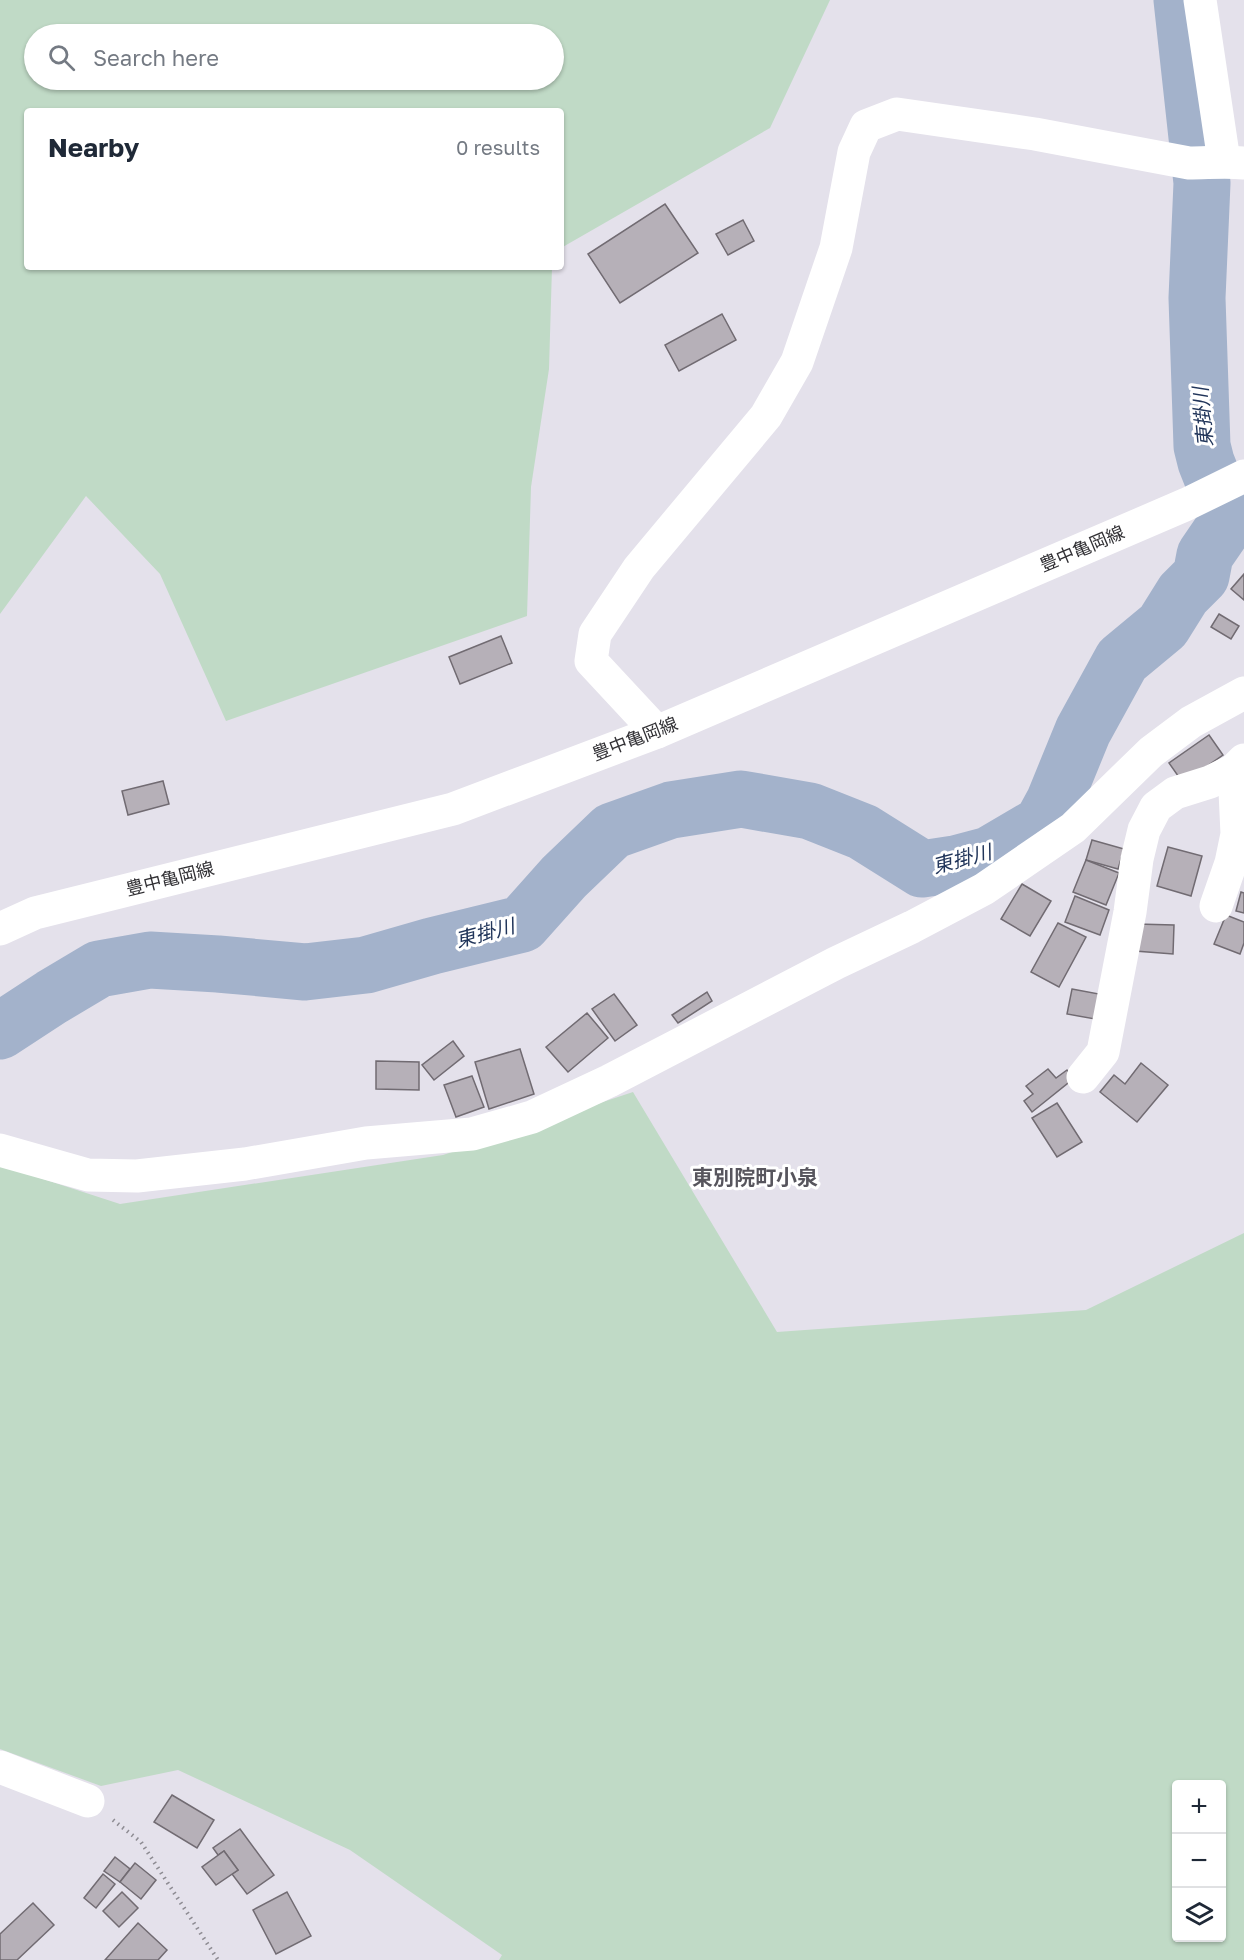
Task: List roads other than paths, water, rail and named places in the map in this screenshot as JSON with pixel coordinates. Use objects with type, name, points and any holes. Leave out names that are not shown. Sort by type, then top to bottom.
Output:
[{"type":"street","points":[[657,732],[591,661],[595,634],[639,568],[766,416],[797,362],[836,248],[854,152],[866,126],[897,114],[1217,163],[1200,0]]},
{"type":"street","name":"豊中亀岡線","points":[[0,929],[35,913],[453,808],[657,732],[1187,504],[1244,476]]},
{"type":"street","points":[[0,1150],[88,1175],[137,1176],[245,1164],[366,1143],[472,1134],[532,1116],[573,1099],[984,889],[1073,828],[1151,752],[1191,722],[1244,693]]},
{"type":"street","points":[[1216,906],[1231,863],[1237,834],[1241,765]]},
{"type":"street","points":[[1083,1077],[1103,1052],[1144,830],[1156,807],[1175,793],[1210,782],[1241,765]]},
{"type":"street","points":[[0,1767],[88,1801]]},
{"type":"waterway","name":"東掛川","points":[[0,1031],[99,969],[150,960],[305,972],[366,965],[522,924],[564,877],[612,831],[671,810],[741,799],[810,811],[863,832],[922,869],[955,864],[989,855],[1042,824],[1054,802],[1083,731],[1122,660],[1163,626],[1183,594],[1201,576],[1205,555],[1229,520],[1202,446],[1197,298],[1202,183],[1182,0]]},
{"type":"district","name":"東別院町小泉","points":[[755,1178]]}]
